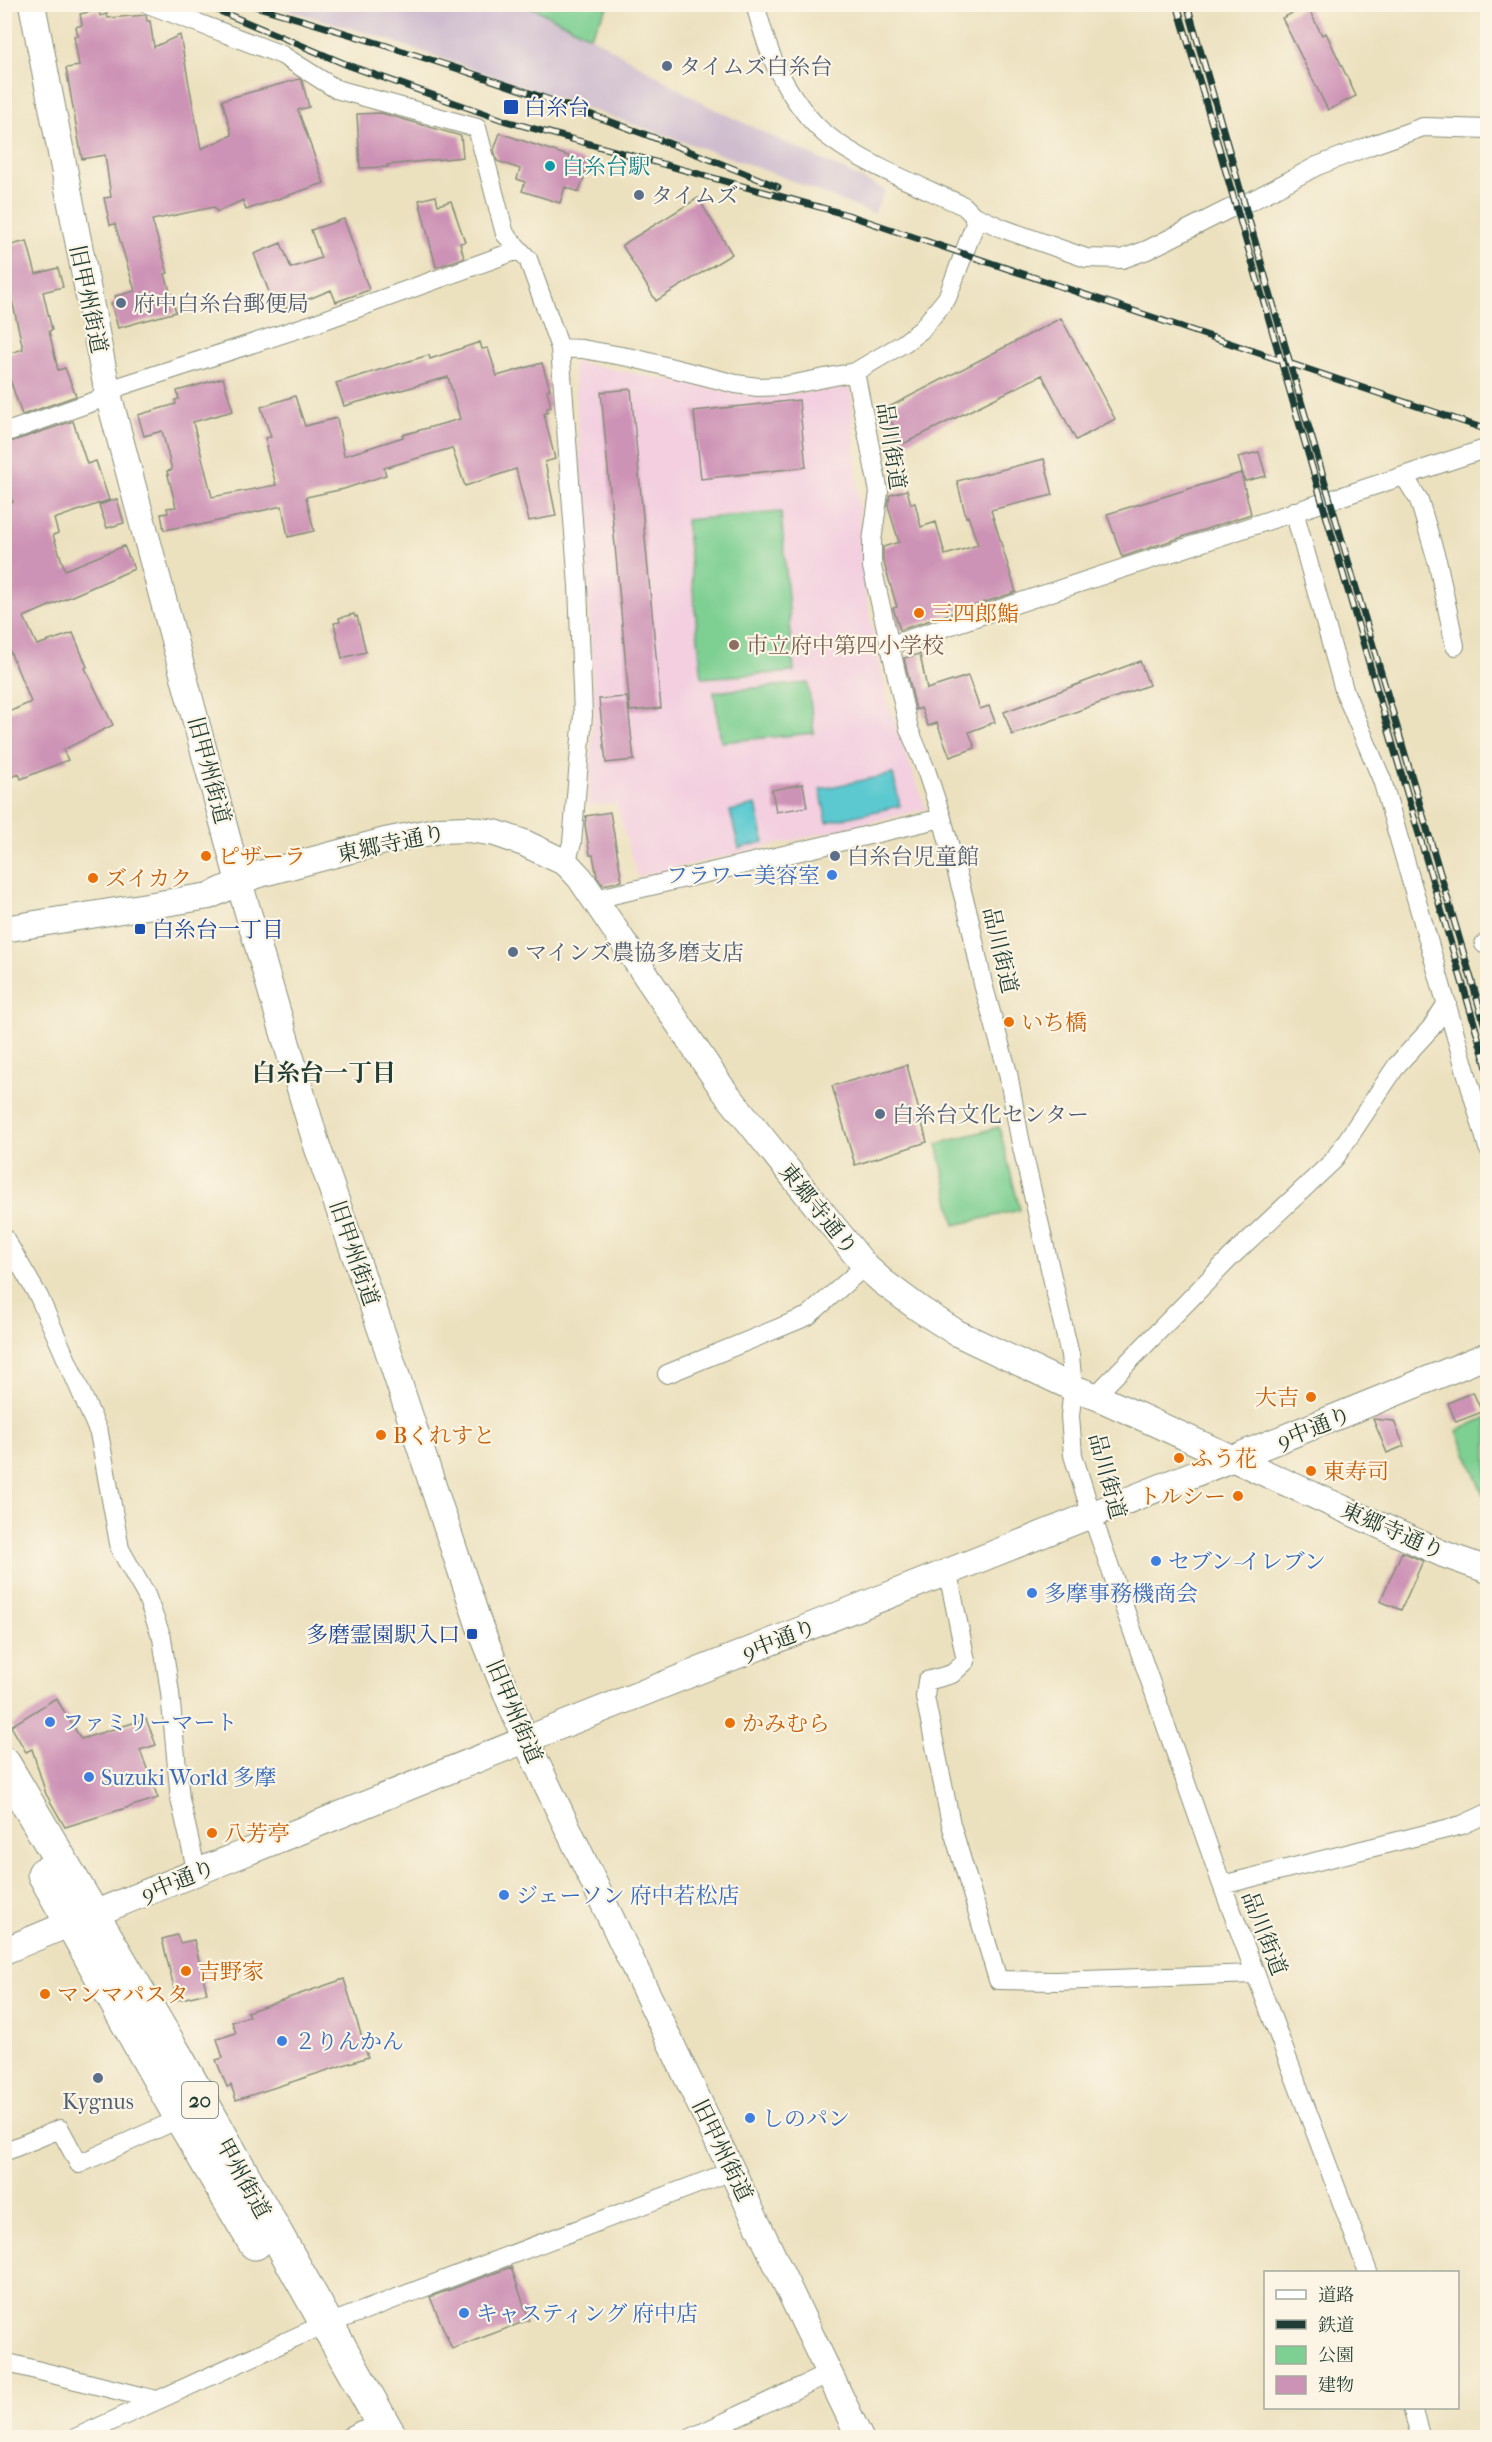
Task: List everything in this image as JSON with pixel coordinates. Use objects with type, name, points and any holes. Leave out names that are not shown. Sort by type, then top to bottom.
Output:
[{"type":"highway","name":"甲州街道","points":[[4,1764],[181,2118],[316,2328]]},
{"type":"highway","name":"甲州街道","points":[[4,1803],[176,2056],[316,2328],[366,2436]]},
{"type":"street","name":"旧甲州街道","points":[[32,4],[108,394],[239,882],[317,1146],[386,1344],[479,1625],[525,1739],[860,2438]]},
{"type":"street","points":[[148,4],[282,55],[336,89],[477,128],[505,234],[528,259],[560,348],[578,586],[583,715],[572,843],[566,863]]},
{"type":"street","points":[[755,4],[769,52],[781,78],[801,108],[824,132],[868,160],[964,206],[973,215],[1004,229],[1086,258],[1122,259],[1147,250],[1229,209],[1253,200],[1317,166],[1423,127],[1488,129]]},
{"type":"street","points":[[560,348],[582,349],[633,358],[736,384],[758,387],[784,386],[855,372],[904,343],[921,330],[938,310],[951,291],[970,242],[975,224],[973,215]]},
{"type":"street","points":[[4,433],[98,400],[121,386],[316,323],[518,250]]},
{"type":"street","name":"品川街道","points":[[855,372],[879,492],[872,541],[872,567],[888,646],[909,729],[942,818],[1008,1073],[1020,1139],[1070,1355],[1084,1392],[1070,1416],[1073,1455],[1092,1516],[1222,1885],[1368,2271]]},
{"type":"street","points":[[888,646],[1488,448]]},
{"type":"street","points":[[1404,476],[1419,500],[1438,564],[1455,646]]},
{"type":"street","points":[[1294,511],[1344,690],[1382,780],[1488,1148]]},
{"type":"street","points":[[595,899],[942,818]]},
{"type":"street","name":"東郷寺通り","points":[[4,929],[209,896],[256,875],[384,841],[440,830],[468,829],[495,833],[524,843],[566,863],[595,899],[629,953],[722,1088],[832,1227],[865,1266],[883,1282],[957,1333],[1443,1554],[1488,1570]]},
{"type":"street","points":[[1084,1392],[1333,1161],[1397,1065],[1431,1028],[1447,1003]]},
{"type":"street","points":[[4,1237],[39,1297],[99,1433],[120,1549],[146,1595],[162,1638],[170,1693],[180,1799],[197,1873]]},
{"type":"street","points":[[667,1374],[808,1316],[865,1266]]},
{"type":"street","name":"9中通り","points":[[4,1951],[525,1739],[1234,1460],[1488,1355]]},
{"type":"street","points":[[948,1573],[966,1660],[952,1674],[927,1681],[925,1697],[951,1824],[999,1980],[1056,1981],[1255,1974]]},
{"type":"street","points":[[1222,1885],[1462,1825],[1488,1813]]},
{"type":"street","points":[[4,2152],[60,2129],[79,2164],[181,2118]]},
{"type":"street","points":[[75,2438],[316,2328],[732,2171]]},
{"type":"street","points":[[4,2362],[156,2400]]},
{"type":"street","points":[[691,2438],[830,2373]]},
{"type":"street","points":[[1412,2409],[1421,2438]]},
{"type":"shaded area","points":[[271,5],[527,5],[590,36],[706,105],[885,190],[874,214],[757,167],[380,37]]},
{"type":"shaded area","name":"市立府中第四小学校","points":[[573,362],[758,397],[851,388],[864,587],[888,704],[926,809],[638,877],[616,804],[588,805],[594,712],[586,537]]},
{"type":"green space","points":[[609,4],[590,36],[527,5]]},
{"type":"green space","points":[[781,512],[794,672],[702,678],[686,520]]},
{"type":"green space","points":[[808,683],[814,733],[721,742],[714,692]]},
{"type":"green space","points":[[999,1127],[1020,1210],[955,1225],[937,1144]]},
{"type":"green space","points":[[1487,1417],[1487,1493],[1483,1494],[1457,1431]]},
{"type":"water","points":[[893,774],[900,806],[827,822],[820,789]]},
{"type":"water","points":[[756,805],[764,842],[739,848],[730,811]]},
{"type":"building","points":[[1307,6],[1322,35],[1326,33],[1356,96],[1328,110],[1282,18]]},
{"type":"building","points":[[99,10],[100,16],[107,14],[108,18],[146,15],[147,21],[150,21],[154,47],[180,35],[201,149],[232,135],[222,100],[299,79],[302,81],[309,107],[298,110],[324,183],[246,210],[243,200],[217,212],[214,207],[152,220],[168,273],[165,274],[176,312],[118,328],[111,303],[117,302],[115,296],[135,291],[115,224],[110,225],[104,198],[111,197],[105,155],[82,159],[66,68],[79,66],[74,36],[78,36],[76,27],[82,25],[80,14]]},
{"type":"building","points":[[381,113],[461,136],[463,157],[387,165],[388,167],[360,168],[357,114]]},
{"type":"building","name":"白糸台駅","points":[[500,133],[589,163],[579,192],[565,187],[560,203],[522,191],[525,182],[517,179],[520,169],[497,161],[494,150]]},
{"type":"building","points":[[436,196],[438,205],[451,201],[465,242],[460,243],[464,258],[436,267],[419,200]]},
{"type":"building","points":[[698,198],[732,254],[656,301],[622,245]]},
{"type":"building","points":[[344,219],[369,290],[336,302],[331,290],[277,312],[254,254],[281,243],[291,268],[321,258],[311,230]]},
{"type":"building","points":[[27,241],[36,274],[58,268],[63,287],[43,292],[58,370],[65,368],[76,396],[22,415],[8,374],[4,375],[4,355],[23,349],[12,300],[4,302],[4,247]]},
{"type":"building","points":[[1061,318],[1115,419],[1076,440],[1042,375],[903,444],[885,409]]},
{"type":"building","points":[[480,342],[482,349],[488,348],[497,376],[542,363],[550,389],[547,390],[551,407],[547,408],[548,412],[544,414],[555,459],[545,462],[556,516],[529,521],[516,469],[465,486],[452,448],[384,468],[386,475],[344,489],[306,497],[314,531],[288,537],[282,506],[196,526],[196,524],[164,530],[161,514],[168,513],[167,508],[176,507],[167,471],[172,470],[162,431],[144,436],[138,415],[176,404],[175,400],[179,399],[177,391],[223,378],[233,411],[193,422],[212,497],[276,485],[265,438],[271,437],[261,407],[295,396],[305,426],[337,418],[344,456],[403,437],[402,435],[460,419],[448,377],[344,406],[336,383],[429,355],[430,359]]},
{"type":"building","points":[[631,389],[661,708],[630,711],[601,392]]},
{"type":"building","points":[[799,400],[806,467],[701,479],[694,411]]},
{"type":"building","points":[[73,421],[87,464],[96,461],[109,500],[54,519],[58,533],[53,535],[65,570],[124,546],[134,569],[24,617],[37,645],[73,633],[87,667],[85,668],[113,725],[63,750],[68,760],[21,779],[19,774],[4,780],[4,714],[31,702],[4,637],[4,506],[13,502],[4,481],[4,444]]},
{"type":"building","points":[[1259,452],[1266,476],[1245,481],[1238,457]]},
{"type":"building","points":[[1044,459],[1053,495],[991,510],[1016,592],[900,630],[893,608],[897,607],[883,560],[883,547],[899,542],[888,506],[890,495],[907,490],[911,504],[915,503],[921,527],[936,522],[945,555],[978,545],[968,516],[966,517],[957,481]]},
{"type":"building","points":[[1241,473],[1251,514],[1122,557],[1107,514]]},
{"type":"building","points":[[117,499],[124,523],[107,528],[99,505]]},
{"type":"building","points":[[354,614],[355,617],[357,616],[366,652],[342,658],[334,623],[340,622],[339,618]]},
{"type":"building","points":[[920,654],[927,689],[968,676],[980,709],[989,706],[995,722],[969,732],[975,748],[950,757],[937,723],[928,726],[921,708],[916,710],[904,658]]},
{"type":"building","points":[[1140,661],[1149,685],[1012,735],[1004,712]]},
{"type":"building","points":[[627,697],[634,760],[606,763],[599,699]]},
{"type":"building","points":[[803,784],[807,807],[776,812],[772,790]]},
{"type":"building","points":[[610,812],[622,881],[603,885],[597,877],[593,855],[590,855],[585,825],[586,816]]},
{"type":"building","name":"白糸台文化センター","points":[[907,1065],[927,1142],[855,1165],[832,1086]]},
{"type":"building","points":[[1473,1392],[1482,1412],[1456,1422],[1448,1403]]},
{"type":"building","points":[[1373,1419],[1394,1421],[1404,1446],[1387,1453]]},
{"type":"building","points":[[1402,1552],[1423,1561],[1401,1610],[1380,1601]]},
{"type":"building","points":[[56,1698],[81,1739],[146,1719],[156,1745],[140,1750],[158,1798],[65,1827],[46,1794],[32,1749],[26,1752],[11,1726]]},
{"type":"building","points":[[177,1935],[180,1943],[194,1940],[207,1993],[177,2000],[162,1939]]},
{"type":"building","points":[[344,1979],[368,2057],[236,2100],[231,2085],[227,2087],[216,2060],[223,2058],[217,2039],[236,2033],[232,2022],[249,2016],[247,2012]]},
{"type":"building","points":[[511,2267],[529,2320],[452,2349],[430,2297]]},
{"type":"railway","points":[[203,4],[350,66],[506,121],[848,215],[1488,430]]},
{"type":"railway","points":[[248,4],[382,44],[516,88],[648,135],[778,187]]},
{"type":"railway","points":[[1177,4],[1488,1071]]},
{"type":"railway","points":[[1187,4],[1488,1036]]},
{"type":"place","name":"タイムズ白糸台","points":[[667,66]]},
{"type":"place","name":"白糸台","points":[[511,107]]},
{"type":"place","name":"白糸台駅","points":[[550,166]]},
{"type":"place","name":"タイムズ","points":[[639,195]]},
{"type":"place","name":"府中白糸台郵便局","points":[[121,303]]},
{"type":"place","name":"三四郎鮨","points":[[919,613]]},
{"type":"place","name":"市立府中第四小学校","points":[[734,645]]},
{"type":"place","name":"ピザーラ","points":[[206,856]]},
{"type":"place","name":"白糸台児童館","points":[[835,856]]},
{"type":"place","name":"フラワー美容室","points":[[832,875]]},
{"type":"place","name":"ズイカク","points":[[93,878]]},
{"type":"place","name":"白糸台一丁目","points":[[140,929]]},
{"type":"place","name":"マインズ農協多磨支店","points":[[513,952]]},
{"type":"place","name":"いち橋","points":[[1009,1022]]},
{"type":"place","name":"白糸台文化センター","points":[[880,1114]]},
{"type":"place","name":"大吉","points":[[1311,1397]]},
{"type":"place","name":"Bくれすと","points":[[381,1435]]},
{"type":"place","name":"ふう花","points":[[1179,1458]]},
{"type":"place","name":"東寿司","points":[[1311,1471]]},
{"type":"place","name":"トルシー","points":[[1238,1496]]},
{"type":"place","name":"セブン-イレブン","points":[[1156,1561]]},
{"type":"place","name":"多摩事務機商会","points":[[1032,1593]]},
{"type":"place","name":"多磨霊園駅入口","points":[[472,1634]]},
{"type":"place","name":"ファミリーマート","points":[[50,1722]]},
{"type":"place","name":"かみむら","points":[[730,1723]]},
{"type":"place","name":"Suzuki World 多摩","points":[[89,1777]]},
{"type":"place","name":"八芳亭","points":[[212,1833]]},
{"type":"place","name":"ジェーソン 府中若松店","points":[[504,1895]]},
{"type":"place","name":"吉野家","points":[[186,1971]]},
{"type":"place","name":"マンマパスタ","points":[[45,1994]]},
{"type":"place","name":"２りんかん","points":[[282,2041]]},
{"type":"place","name":"Kygnus","points":[[98,2078]]},
{"type":"place","name":"しのパン","points":[[750,2118]]},
{"type":"place","name":"キャスティング 府中店","points":[[464,2313]]},
{"type":"district","name":"白糸台一丁目","points":[[324,1073]]}]
